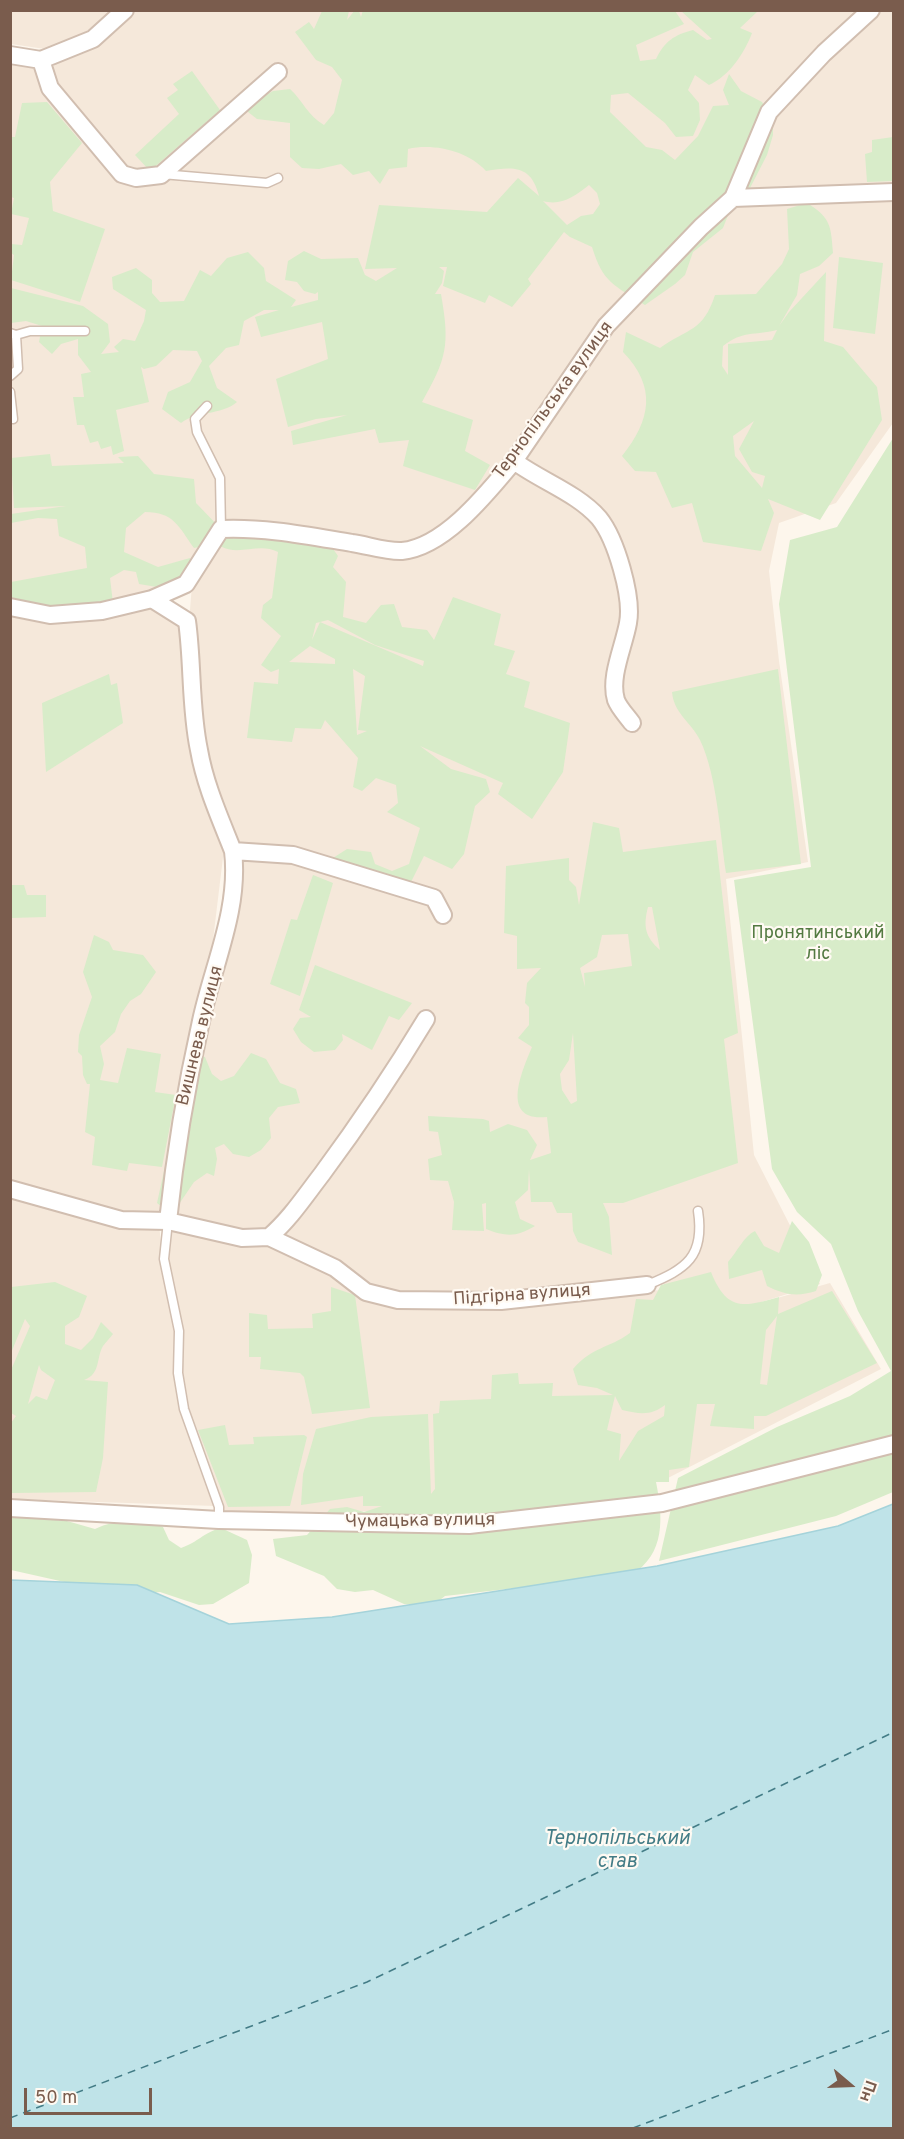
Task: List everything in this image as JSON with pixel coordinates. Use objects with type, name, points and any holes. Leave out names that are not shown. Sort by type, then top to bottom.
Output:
[{"type":"street","points":[[10,55],[41,60],[93,39],[124,10]]},
{"type":"street","points":[[871,10],[824,53],[768,112],[733,198],[894,192]]},
{"type":"street","points":[[41,60],[50,88],[122,174],[150,179],[162,174],[278,72]]},
{"type":"street","name":"Тернопільська вулиця","points":[[221,529],[247,527],[402,551],[430,541],[459,521],[514,461],[606,326],[701,226],[733,198]]},
{"type":"street","points":[[514,461],[574,499],[599,518],[613,544],[625,581],[629,620],[614,687],[617,702],[632,723]]},
{"type":"street","points":[[10,607],[50,615],[102,611],[152,599],[186,584],[221,529]]},
{"type":"street","name":"Вишнева вулиця","points":[[152,599],[187,621],[193,659],[198,750],[216,810],[233,851],[236,876],[219,958],[201,1018],[186,1088],[168,1221]]},
{"type":"street","points":[[233,851],[303,858],[434,898],[442,915]]},
{"type":"street","points":[[269,1237],[283,1225],[332,1161],[392,1076],[426,1019]]},
{"type":"street","name":"Підгірна вулиця","points":[[10,1189],[121,1220],[168,1221],[242,1238],[269,1237],[335,1268],[366,1292],[398,1300],[501,1301],[647,1285]]},
{"type":"street","name":"Чумацька вулиця","points":[[10,1508],[219,1520],[469,1525],[650,1504],[894,1444]]},
{"type":"lane","points":[[162,174],[267,183],[278,178]]},
{"type":"lane","points":[[10,375],[18,369],[13,334],[30,331],[85,331]]},
{"type":"lane","points":[[10,392],[12,419]]},
{"type":"lane","points":[[207,406],[195,419],[197,432],[220,478],[221,529]]},
{"type":"lane","points":[[647,1285],[673,1274],[697,1250],[701,1232],[698,1210]]},
{"type":"lane","points":[[168,1221],[164,1259],[179,1331],[178,1373],[184,1409],[219,1507],[219,1520]]},
{"type":"shaded area","points":[[10,11],[116,11],[105,21],[52,50],[11,44]]},
{"type":"shaded area","points":[[124,11],[865,11],[771,115],[610,314],[506,467],[454,521],[423,543],[402,545],[219,525],[189,580],[122,602],[70,611],[11,600],[11,64],[51,68]]},
{"type":"shaded area","points":[[873,11],[893,11],[893,191],[746,190],[771,123],[810,76]]},
{"type":"shaded area","points":[[893,195],[893,423],[836,503],[779,523],[769,571],[779,661],[808,862],[726,879],[754,1155],[820,1284],[742,1308],[830,1283],[881,1369],[664,1480],[454,1508],[291,1514],[222,1513],[215,1506],[11,1499],[11,1191],[159,1224],[164,1273],[163,1256],[171,1224],[270,1237],[358,1291],[425,1302],[703,1288],[706,1282],[425,1297],[362,1287],[273,1233],[174,1219],[213,976],[228,852],[212,795],[189,622],[192,585],[222,531],[392,548],[451,533],[600,341],[736,205]]},
{"type":"shaded area","points":[[152,602],[182,620],[224,849],[209,973],[164,1218],[130,1216],[11,1186],[10,609]]},
{"type":"green space","points":[[355,10],[359,11],[361,17],[363,10],[675,11],[684,24],[636,45],[640,61],[656,59],[667,43],[686,32],[693,30],[707,40],[712,39],[681,11],[758,11],[740,28],[752,33],[745,49],[729,70],[709,85],[695,75],[688,90],[699,103],[700,120],[693,136],[676,137],[665,123],[628,93],[611,95],[610,112],[646,147],[662,150],[675,160],[698,136],[713,106],[729,105],[723,90],[729,74],[741,91],[762,102],[773,123],[773,135],[767,155],[750,188],[732,205],[723,228],[693,252],[685,275],[645,305],[625,293],[605,276],[592,247],[564,232],[528,279],[531,284],[512,307],[489,295],[485,303],[443,286],[447,267],[439,267],[444,271],[442,283],[435,294],[441,294],[446,339],[437,374],[422,402],[473,420],[465,451],[490,465],[475,490],[403,466],[409,440],[379,443],[375,429],[293,445],[291,431],[347,415],[316,419],[288,427],[276,379],[328,359],[322,322],[261,337],[255,317],[279,310],[264,310],[244,321],[239,345],[226,348],[209,366],[217,388],[237,402],[181,423],[162,409],[168,392],[190,382],[202,361],[197,351],[173,350],[156,366],[144,369],[141,367],[149,402],[116,410],[124,451],[113,455],[111,446],[101,449],[98,441],[90,443],[84,425],[77,425],[73,397],[84,397],[81,374],[91,372],[78,355],[78,339],[61,344],[52,354],[39,342],[42,326],[26,321],[11,323],[11,288],[83,306],[108,324],[110,342],[101,354],[119,352],[114,347],[123,339],[135,341],[146,310],[113,289],[112,277],[136,268],[152,280],[152,293],[160,302],[184,301],[200,270],[211,276],[227,258],[248,252],[264,268],[266,281],[296,300],[291,307],[318,300],[318,292],[315,294],[304,291],[297,282],[285,280],[288,261],[304,251],[321,259],[358,258],[365,275],[376,281],[397,268],[365,269],[379,205],[487,212],[518,178],[539,196],[531,178],[526,173],[512,169],[486,171],[470,158],[439,148],[408,149],[407,167],[389,169],[380,184],[369,171],[353,175],[341,164],[319,169],[302,168],[290,157],[290,123],[257,119],[243,108],[273,91],[290,89],[324,125],[334,113],[342,80],[332,67],[316,60],[295,32],[309,22],[314,29],[322,11],[349,11],[347,20]],"holes":[[[589,185],[597,193],[600,204],[593,214],[581,216],[567,225],[543,201],[562,201]]]},
{"type":"green space","points":[[192,71],[220,110],[150,171],[135,155],[179,114],[167,98],[178,90],[173,84]]},
{"type":"green space","points":[[47,102],[82,143],[50,182],[53,211],[105,229],[80,302],[11,280],[14,255],[11,253],[11,244],[22,245],[29,218],[11,214],[14,198],[11,197],[11,137],[15,137],[22,103]]},
{"type":"green space","points":[[893,137],[893,181],[867,182],[865,154],[872,152],[872,140]]},
{"type":"green space","points":[[807,203],[821,213],[830,229],[833,253],[819,266],[800,274],[797,295],[779,326],[826,272],[824,341],[843,347],[877,387],[882,420],[820,520],[768,499],[774,513],[761,551],[703,542],[692,503],[672,508],[656,472],[635,471],[622,456],[639,429],[646,404],[641,378],[623,352],[626,332],[660,348],[700,323],[715,295],[756,294],[782,264],[789,249],[787,209]],"holes":[[[777,330],[772,340],[728,344],[728,375],[722,366],[723,346],[743,335]],[[754,421],[739,449],[752,472],[765,476],[762,488],[735,456],[733,436]]]},
{"type":"green space","points":[[839,257],[883,263],[875,334],[833,328]]},
{"type":"green space","name":"Пронятинський ліс","points":[[893,438],[893,1492],[836,1516],[659,1561],[678,1478],[777,1427],[850,1396],[891,1371],[858,1311],[831,1244],[797,1212],[772,1169],[734,880],[811,867],[779,604],[790,540],[837,527]]},
{"type":"green space","points":[[50,454],[52,466],[124,463],[118,457],[138,456],[154,474],[194,479],[196,503],[221,529],[217,543],[194,548],[175,522],[163,515],[145,512],[126,528],[124,552],[158,567],[190,558],[194,570],[163,588],[139,584],[136,572],[124,570],[110,578],[113,603],[39,607],[11,597],[11,582],[87,568],[85,547],[59,536],[57,519],[38,518],[11,523],[11,514],[66,506],[14,508],[11,458]]},
{"type":"green space","points":[[223,534],[331,546],[338,556],[333,567],[346,582],[343,617],[366,623],[381,605],[394,604],[402,627],[427,630],[434,640],[453,597],[501,614],[494,645],[515,651],[506,674],[530,682],[524,707],[570,723],[563,772],[532,819],[498,794],[503,783],[420,746],[451,769],[486,779],[490,792],[475,806],[464,854],[452,869],[424,856],[410,884],[350,870],[333,858],[347,849],[371,852],[375,864],[392,871],[409,864],[420,828],[387,812],[398,803],[396,785],[376,778],[362,791],[353,787],[358,758],[325,720],[321,729],[295,728],[292,742],[247,738],[254,682],[278,684],[279,669],[271,672],[261,665],[281,636],[261,618],[263,605],[272,598],[278,552],[263,548],[227,549],[220,546]],"holes":[[[328,620],[375,645],[424,661],[423,666],[320,622]],[[320,622],[312,640],[316,623]],[[310,646],[335,659],[335,664],[289,662]],[[353,669],[365,676],[358,730],[367,731],[357,735]]]},
{"type":"green space","points":[[778,669],[801,864],[726,873],[714,787],[706,754],[700,740],[679,712],[672,692]]},
{"type":"green space","points":[[109,674],[111,685],[117,683],[123,723],[46,772],[42,703]]},
{"type":"green space","points":[[593,822],[619,828],[623,852],[716,840],[738,1033],[724,1039],[738,1163],[623,1203],[603,1203],[609,1217],[612,1255],[578,1242],[573,1231],[572,1213],[557,1213],[552,1202],[531,1202],[529,1169],[528,1190],[515,1202],[520,1219],[535,1226],[511,1235],[486,1229],[486,1203],[482,1204],[484,1231],[452,1230],[454,1202],[448,1181],[430,1180],[428,1159],[442,1155],[438,1132],[429,1131],[428,1116],[483,1119],[489,1121],[490,1132],[508,1124],[527,1130],[537,1145],[530,1160],[551,1153],[547,1117],[532,1116],[523,1112],[519,1103],[520,1081],[532,1047],[518,1038],[529,1025],[529,1007],[525,1003],[527,983],[541,968],[517,969],[517,936],[504,933],[506,866],[569,858],[569,880],[576,887],[579,905]],"holes":[[[648,907],[652,907],[660,950],[646,931]],[[628,934],[632,966],[584,973],[585,987],[580,968],[597,957],[602,935]],[[573,1033],[577,1101],[571,1104],[562,1090],[560,1074],[569,1060]]]},
{"type":"green space","points":[[313,875],[333,883],[300,996],[270,984],[291,919],[297,920]]},
{"type":"green space","points":[[10,885],[24,885],[27,895],[46,895],[46,917],[11,918]]},
{"type":"green space","points":[[94,935],[109,942],[113,950],[143,955],[156,972],[141,994],[130,1001],[121,1014],[115,1032],[100,1046],[104,1064],[100,1080],[118,1083],[127,1048],[161,1054],[155,1092],[176,1095],[162,1167],[129,1163],[127,1171],[92,1165],[95,1137],[85,1132],[90,1084],[87,1084],[83,1075],[82,1056],[78,1052],[79,1035],[92,997],[83,972]]},
{"type":"green space","points":[[315,965],[412,1003],[399,1020],[389,1016],[372,1050],[342,1034],[343,1040],[335,1050],[314,1052],[301,1042],[293,1029],[300,1018],[311,1017],[299,1010]]},
{"type":"green space","points":[[251,1053],[266,1059],[280,1083],[296,1089],[300,1103],[278,1107],[269,1118],[271,1138],[261,1150],[249,1157],[233,1154],[224,1144],[215,1148],[217,1159],[214,1176],[207,1173],[194,1182],[175,1210],[166,1210],[157,1203],[166,1162],[169,1159],[176,1103],[187,1054],[205,1057],[212,1074],[221,1081],[234,1076]]},
{"type":"green space","points":[[792,1221],[809,1242],[822,1275],[816,1291],[791,1294],[767,1286],[762,1270],[729,1279],[728,1262],[747,1237],[755,1231],[764,1246],[779,1253]]},
{"type":"green space","points":[[711,1272],[723,1294],[738,1303],[756,1303],[779,1297],[778,1314],[832,1291],[877,1363],[766,1416],[754,1416],[754,1429],[710,1426],[715,1404],[697,1404],[689,1467],[669,1470],[669,1482],[656,1482],[660,1521],[656,1546],[651,1557],[631,1575],[445,1596],[431,1607],[404,1604],[373,1590],[355,1592],[337,1589],[324,1576],[276,1556],[273,1539],[307,1535],[330,1509],[347,1507],[364,1512],[382,1506],[363,1506],[363,1496],[301,1505],[303,1474],[316,1429],[371,1417],[428,1414],[431,1494],[435,1489],[433,1414],[439,1413],[440,1401],[491,1399],[492,1375],[518,1373],[519,1384],[553,1383],[552,1396],[613,1395],[597,1388],[578,1385],[573,1369],[587,1356],[630,1333],[636,1299],[653,1300],[661,1285]],"holes":[[[777,1316],[767,1385],[760,1384],[766,1330]],[[615,1396],[622,1410],[645,1413],[660,1409],[665,1405],[664,1416],[638,1431],[619,1461],[621,1434],[607,1430]]]},
{"type":"green space","points":[[55,1282],[87,1296],[79,1317],[65,1326],[65,1344],[81,1350],[93,1338],[101,1322],[113,1334],[103,1346],[96,1370],[84,1380],[108,1382],[103,1458],[96,1492],[11,1493],[11,1423],[16,1416],[11,1413],[11,1370],[30,1326],[25,1319],[11,1353],[11,1287]],"holes":[[[39,1365],[41,1370],[55,1380],[47,1400],[36,1396],[28,1404]]]},
{"type":"green space","points":[[331,1287],[355,1295],[370,1408],[312,1414],[304,1377],[300,1373],[260,1369],[261,1357],[249,1357],[249,1313],[267,1315],[268,1329],[313,1328],[312,1314],[331,1311]]},
{"type":"green space","points":[[225,1425],[229,1445],[254,1444],[253,1437],[304,1435],[307,1437],[290,1506],[228,1507],[198,1430]]},
{"type":"green space","points":[[10,1516],[67,1521],[95,1529],[111,1523],[129,1521],[146,1523],[163,1527],[169,1540],[181,1548],[221,1528],[247,1540],[252,1555],[249,1583],[213,1604],[199,1605],[160,1592],[127,1596],[11,1570]]},
{"type":"water","name":"Тернопільський став","points":[[893,1504],[893,2128],[11,2128],[11,1580],[137,1585],[229,1624],[332,1617],[657,1566],[838,1526]]},
{"type":"ferry route","points":[[10,2118],[367,1982],[894,1732]]},
{"type":"ferry route","points":[[633,2128],[894,2029]]}]
